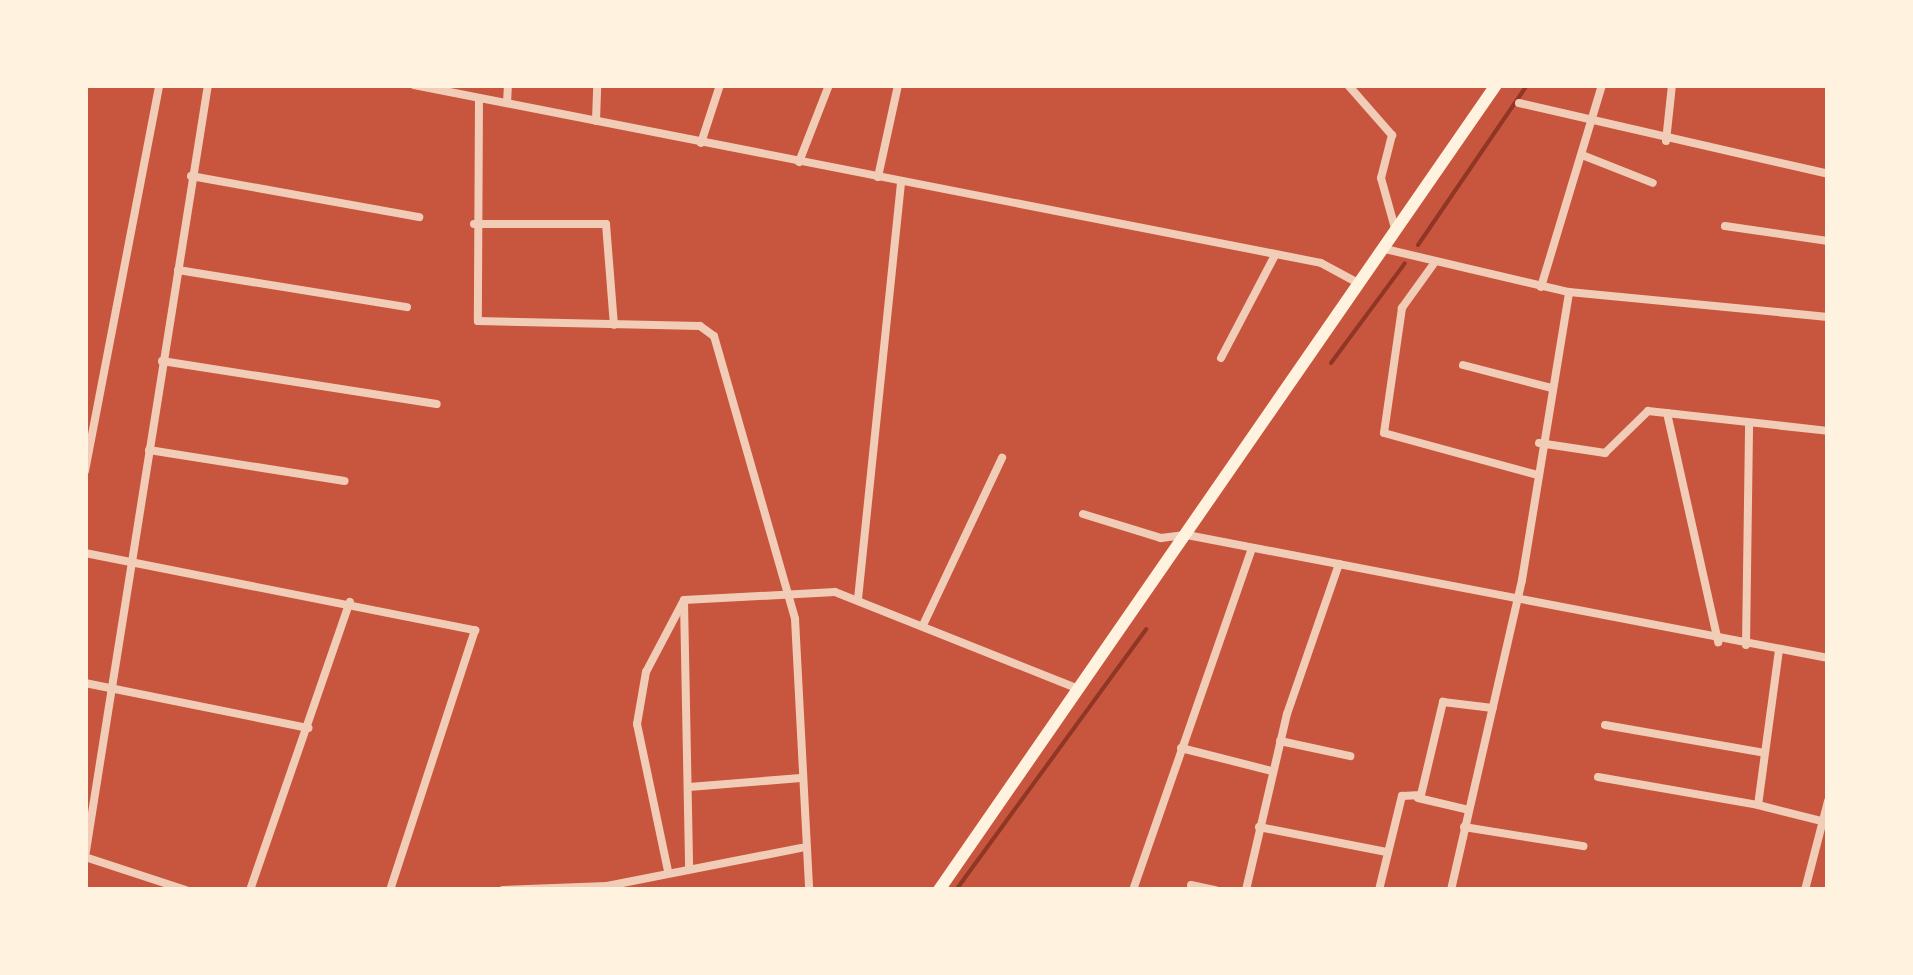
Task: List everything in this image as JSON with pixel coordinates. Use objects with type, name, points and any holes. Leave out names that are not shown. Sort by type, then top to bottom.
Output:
[{"type":"highway","points":[[939,890],[1496,85]]},
{"type":"street","points":[[85,470],[159,85]]},
{"type":"street","points":[[186,890],[85,857],[208,85]]},
{"type":"street","points":[[414,85],[1275,255],[1360,284]]},
{"type":"street","points":[[507,103],[508,85]]},
{"type":"street","points":[[596,121],[597,85]]},
{"type":"street","points":[[701,143],[720,85]]},
{"type":"street","points":[[799,162],[829,85]]},
{"type":"street","points":[[878,177],[898,85]]},
{"type":"street","points":[[1348,85],[1392,134],[1381,178],[1397,232]]},
{"type":"street","points":[[1541,287],[1602,85]]},
{"type":"street","points":[[1666,140],[1672,85]]},
{"type":"street","points":[[479,98],[474,224],[478,321],[700,326],[714,336],[738,393],[738,444],[788,590],[801,778],[801,848],[809,890]]},
{"type":"street","points":[[1519,103],[1593,124],[1828,174]]},
{"type":"street","points":[[1582,155],[1652,183]]},
{"type":"street","points":[[191,176],[420,218]]},
{"type":"street","points":[[858,599],[901,182]]},
{"type":"street","points":[[474,224],[606,224],[614,325]]},
{"type":"street","points":[[1725,226],[1828,241]]},
{"type":"street","points":[[1385,250],[1570,292],[1828,317]]},
{"type":"street","points":[[1221,358],[1275,255]]},
{"type":"street","points":[[1435,262],[1402,308],[1384,433],[1534,474]]},
{"type":"street","points":[[178,270],[407,307]]},
{"type":"street","points":[[1452,890],[1516,601],[1539,443],[1570,292]]},
{"type":"street","points":[[162,361],[437,404]]},
{"type":"street","points":[[1463,365],[1552,388]]},
{"type":"street","points":[[1539,443],[1604,453],[1644,414],[1668,413],[1828,430]]},
{"type":"street","points":[[1668,413],[1718,642]]},
{"type":"street","points":[[1746,645],[1749,422]]},
{"type":"street","points":[[149,450],[345,481]]},
{"type":"street","points":[[924,623],[1002,458]]},
{"type":"street","points":[[1083,514],[1161,538],[1187,535],[1718,642],[1828,658]]},
{"type":"street","points":[[1133,890],[1252,548]]},
{"type":"street","points":[[85,552],[461,621],[476,638],[390,890]]},
{"type":"street","points":[[1246,890],[1280,740],[1339,564]]},
{"type":"street","points":[[684,600],[788,590],[858,599],[1079,689]]},
{"type":"street","points":[[684,600],[689,866]]},
{"type":"street","points":[[668,871],[637,724],[646,672],[684,600]]},
{"type":"street","points":[[250,890],[350,602]]},
{"type":"street","points":[[1758,805],[1779,650]]},
{"type":"street","points":[[85,683],[309,728]]},
{"type":"street","points":[[1418,798],[1443,702],[1492,708]]},
{"type":"street","points":[[1605,725],[1765,753]]},
{"type":"street","points":[[1280,740],[1350,756]]},
{"type":"street","points":[[1181,748],[1272,771]]},
{"type":"street","points":[[1598,777],[1758,805],[1825,822]]},
{"type":"street","points":[[689,788],[801,778]]},
{"type":"street","points":[[1379,890],[1402,796],[1469,810]]},
{"type":"street","points":[[1804,890],[1828,801]]},
{"type":"street","points":[[1259,827],[1387,852]]},
{"type":"street","points":[[1464,827],[1583,846]]},
{"type":"street","points":[[503,890],[598,887],[689,866],[801,848]]},
{"type":"street","points":[[1191,885],[1216,890]]},
{"type":"waterway","points":[[1418,245],[1527,85]]},
{"type":"waterway","points":[[1331,363],[1405,263]]},
{"type":"waterway","points":[[956,890],[1146,629]]}]
